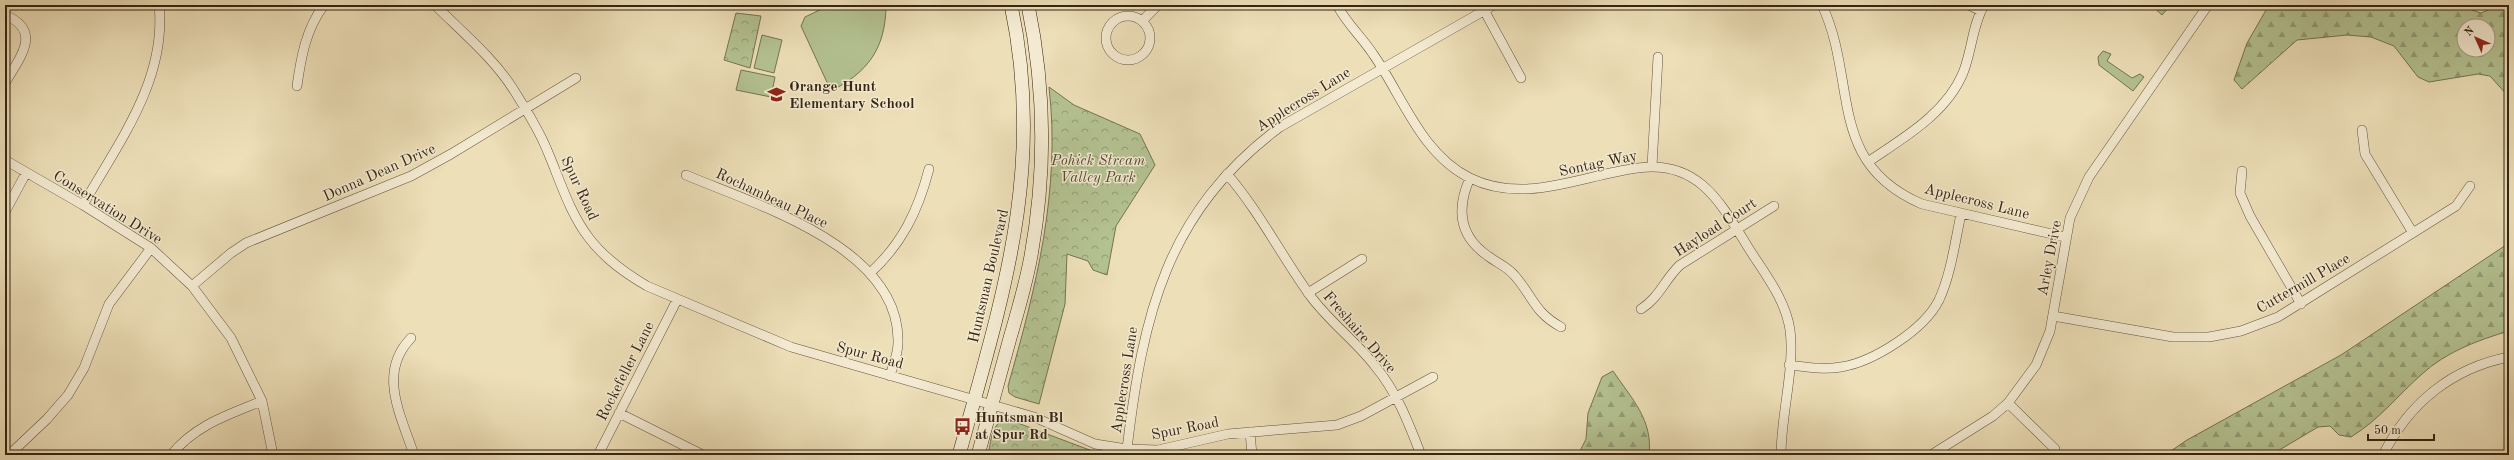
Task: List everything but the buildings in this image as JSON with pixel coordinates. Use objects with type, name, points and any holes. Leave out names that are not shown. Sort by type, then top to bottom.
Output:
[{"type":"street","points":[[83,205],[147,91],[158,51],[159,5]]},
{"type":"street","points":[[297,86],[305,43],[324,5]]},
{"type":"street","name":"Spur Road","points":[[435,5],[498,70],[514,90],[526,109],[546,149],[571,209],[590,239],[625,272],[677,300],[791,347],[1034,417],[1095,444],[1127,449],[1158,450],[1218,436],[1337,425],[1362,416],[1433,377]]},
{"type":"street","name":"Huntsman Boulevard","points":[[959,455],[1010,265],[1022,187],[1024,105],[1018,42],[1011,5]]},
{"type":"street","points":[[978,455],[1031,256],[1040,189],[1040,104],[1034,40],[1028,5]]},
{"type":"street","points":[[1142,21],[1158,5]]},
{"type":"street","name":"Sontag Way","points":[[1337,5],[1347,23],[1382,67],[1430,145],[1450,164],[1470,178],[1498,187],[1529,190],[1652,166],[1681,173],[1702,184],[1722,204],[1784,309],[1790,334],[1789,365],[1781,430],[1781,455]]},
{"type":"street","name":"Applecross Lane","points":[[1127,449],[1141,349],[1159,289],[1171,259],[1192,220],[1227,174],[1249,151],[1280,127],[1382,67],[1494,5]]},
{"type":"street","name":"Applecross Lane","points":[[1822,5],[1833,29],[1840,58],[1851,128],[1858,147],[1883,180],[1904,195],[1922,204],[1961,214],[2065,236]]},
{"type":"street","points":[[1868,162],[1931,116],[1952,93],[1963,73],[1982,8],[1969,5]]},
{"type":"street","name":"Arley Drive","points":[[1931,455],[1980,425],[2008,403],[2036,365],[2047,339],[2053,316],[2065,236],[2076,204],[2098,161],[2208,5]]},
{"type":"street","points":[[1484,10],[1521,78]]},
{"type":"street","points":[[5,14],[15,19],[24,28],[27,38],[22,53],[5,83]]},
{"type":"street","points":[[1131,16],[1142,21],[1149,38],[1142,54],[1130,59],[1113,54],[1109,49],[1106,38],[1107,31],[1114,21],[1131,16]]},
{"type":"street","points":[[1652,166],[1658,57]]},
{"type":"street","name":"Donna Dean Drive","points":[[192,286],[222,260],[246,243],[411,176],[576,78]]},
{"type":"street","points":[[2362,130],[2365,154],[2413,233]]},
{"type":"street","name":"Conservation Drive","points":[[5,160],[83,205],[151,248],[192,286],[231,338],[262,401],[273,455]]},
{"type":"street","points":[[870,273],[885,260],[905,233],[918,206],[929,170]]},
{"type":"street","points":[[2242,171],[2240,194],[2250,216],[2301,304]]},
{"type":"street","points":[[5,212],[26,172]]},
{"type":"street","name":"Freshaire Drive","points":[[1227,174],[1244,193],[1308,293],[1328,319],[1375,365],[1396,397],[1421,455]]},
{"type":"street","name":"Rochambeau Place","points":[[686,175],[812,230],[846,252],[870,273],[890,303],[896,323],[898,348],[890,376]]},
{"type":"street","points":[[1470,178],[1461,202],[1463,221],[1469,237],[1483,253],[1514,274],[1543,316],[1561,327]]},
{"type":"street","name":"Cuttermill Place","points":[[2053,316],[2155,334],[2201,338],[2222,335],[2259,325],[2301,304],[2456,206],[2470,186]]},
{"type":"street","name":"Hayload Court","points":[[1641,309],[1655,299],[1669,276],[1680,265],[1774,206]]},
{"type":"street","points":[[1789,365],[1827,368],[1853,365],[1874,355],[1919,326],[1934,309],[1942,291],[1961,214]]},
{"type":"street","points":[[9,455],[47,419],[68,395],[84,368],[109,304],[151,248]]},
{"type":"street","points":[[1308,293],[1362,259]]},
{"type":"street","name":"Rockefeller Lane","points":[[598,455],[677,300]]},
{"type":"street","points":[[411,338],[400,349],[395,360],[393,386],[414,455]]},
{"type":"street","points":[[2383,455],[2408,415],[2445,382],[2474,367],[2509,357]]},
{"type":"street","points":[[171,455],[187,438],[207,424],[262,401]]},
{"type":"street","points":[[2008,403],[2055,449]]},
{"type":"street","points":[[619,413],[703,455]]},
{"type":"street","points":[[1250,432],[1252,455]]},
{"type":"green space","points":[[830,5],[885,5],[886,7],[882,35],[872,58],[855,76],[831,91],[801,26],[805,17]]},
{"type":"green space","points":[[2151,5],[2171,5],[2162,15]]},
{"type":"green space","points":[[2269,5],[2457,5],[2481,13],[2500,5],[2509,5],[2509,97],[2490,76],[2478,74],[2429,82],[2418,77],[2394,46],[2371,37],[2347,35],[2297,40],[2242,89],[2234,80],[2247,43]]},
{"type":"green space","points":[[736,13],[761,16],[750,68],[724,60]]},
{"type":"green space","points":[[762,35],[782,40],[774,73],[754,68]]},
{"type":"green space","points":[[2103,51],[2111,54],[2107,61],[2132,78],[2140,74],[2144,77],[2133,91],[2099,65],[2098,57]]},
{"type":"green space","points":[[741,70],[775,77],[771,97],[736,90]]},
{"type":"green space","name":"Pohick Stream Valley Park","points":[[1049,87],[1074,105],[1140,134],[1155,165],[1116,226],[1107,275],[1093,270],[1088,261],[1067,254],[1065,304],[1039,404],[1015,397],[1009,393],[1008,386],[1028,312],[1044,238],[1052,163],[1052,125]]},
{"type":"green space","points":[[2509,243],[2509,331],[2486,338],[2441,359],[2413,382],[2371,423],[2351,437],[2339,435],[2330,426],[2318,427],[2271,455],[2165,455],[2187,440],[2341,355]]},
{"type":"green space","points":[[1613,371],[1640,410],[1648,431],[1649,455],[1578,455],[1586,439],[1588,413],[1602,377]]},
{"type":"green space","points":[[1007,419],[1103,455],[988,455],[995,428],[1002,421]]},
{"type":"place","name":"Orange Hunt Elementary School","points":[[776,95]]},
{"type":"place","name":"Huntsman Bl at Spur Rd","points":[[962,426]]}]
